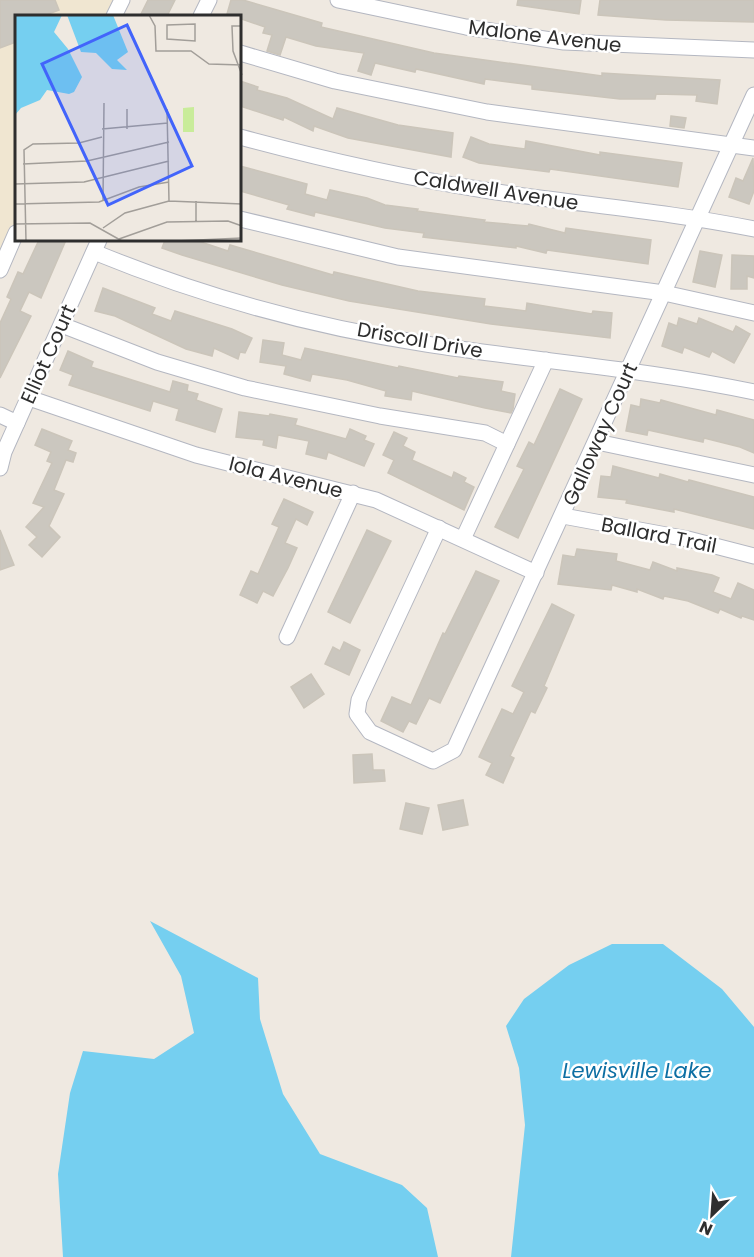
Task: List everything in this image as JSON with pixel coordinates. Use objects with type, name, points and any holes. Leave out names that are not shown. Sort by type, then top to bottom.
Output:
[{"type":"street","points":[[114,15],[122,0]]},
{"type":"street","points":[[202,15],[209,0]]},
{"type":"street","name":"Malone Avenue","points":[[338,0],[466,27],[564,42],[754,50]]},
{"type":"street","points":[[242,54],[335,81],[476,110],[733,143],[754,148]]},
{"type":"street","name":"Galloway Court","points":[[439,528],[359,700],[357,714],[370,732],[432,762],[454,750],[754,95]]},
{"type":"street","name":"Caldwell Avenue","points":[[242,138],[359,168],[473,188],[698,218],[754,229]]},
{"type":"street","points":[[242,219],[398,257],[664,293],[754,313]]},
{"type":"street","points":[[0,270],[15,235]]},
{"type":"street","name":"Elliot Court","points":[[0,468],[17,423],[97,246]]},
{"type":"street","name":"Driscoll Drive","points":[[97,246],[205,292],[330,325],[424,344],[629,370],[754,392]]},
{"type":"street","points":[[62,325],[157,362],[245,388],[380,416],[485,433],[507,444]]},
{"type":"street","points":[[463,539],[546,360]]},
{"type":"street","name":"Iola Avenue","points":[[29,398],[196,455],[353,494],[439,528],[536,573]]},
{"type":"street","points":[[0,415],[17,423]]},
{"type":"street","points":[[597,442],[754,475]]},
{"type":"street","points":[[287,637],[353,494]]},
{"type":"street","name":"Ballard Trail","points":[[563,516],[688,539],[754,556]]},
{"type":"shaded area","points":[[0,0],[117,0],[110,15],[15,15],[15,224],[0,258]]},
{"type":"water","points":[[150,921],[258,978],[260,1019],[283,1094],[320,1154],[402,1185],[427,1208],[438,1257],[63,1257],[58,1174],[70,1093],[83,1051],[154,1059],[194,1033],[181,976]]},
{"type":"water","name":"Lewisville Lake","points":[[612,944],[663,944],[722,989],[754,1027],[754,1257],[511,1257],[525,1125],[519,1068],[506,1026],[524,999],[569,965]]},
{"type":"building","points":[[0,0],[55,0],[59,10],[46,15],[15,15],[15,42],[0,48]]},
{"type":"building","points":[[148,0],[175,0],[168,15],[140,15]]},
{"type":"building","points":[[231,0],[243,0],[322,23],[321,27],[434,53],[602,76],[602,73],[720,80],[717,104],[696,101],[697,95],[656,94],[655,99],[620,99],[532,89],[532,85],[485,79],[484,84],[416,69],[415,72],[375,63],[371,75],[358,71],[364,53],[316,46],[286,37],[280,55],[267,51],[272,35],[263,33],[265,27],[242,19],[242,15],[227,14]]},
{"type":"building","points":[[518,0],[581,0],[579,14],[517,5]]},
{"type":"building","points":[[600,0],[754,0],[754,22],[666,20],[598,15]]},
{"type":"building","points":[[242,82],[258,87],[257,90],[287,98],[333,119],[337,108],[398,125],[453,133],[451,157],[348,138],[314,126],[313,131],[284,117],[283,120],[242,107]]},
{"type":"building","points":[[671,116],[686,118],[684,128],[670,126]]},
{"type":"building","points":[[471,137],[489,144],[525,149],[526,141],[600,155],[600,152],[682,163],[678,187],[550,169],[549,172],[479,163],[463,157]]},
{"type":"building","points":[[753,158],[754,191],[749,204],[729,197],[736,178],[743,181]]},
{"type":"building","points":[[242,167],[307,184],[305,194],[327,200],[330,190],[367,198],[385,205],[485,220],[484,222],[528,226],[529,224],[565,233],[566,228],[651,240],[648,264],[547,250],[546,253],[516,246],[516,248],[423,237],[424,233],[385,228],[315,212],[314,216],[287,209],[289,205],[242,192]]},
{"type":"building","points":[[38,242],[65,242],[41,298],[29,292],[20,311],[31,316],[0,378],[0,323],[11,299],[7,297],[18,272],[23,274]]},
{"type":"building","points":[[164,242],[201,242],[228,251],[230,245],[333,275],[334,272],[418,291],[485,299],[484,306],[526,311],[527,303],[592,314],[593,311],[612,313],[610,338],[491,324],[349,301],[282,285],[162,248]]},
{"type":"building","points":[[700,251],[722,255],[715,287],[693,282]]},
{"type":"building","points":[[732,255],[754,256],[754,278],[747,276],[747,289],[731,289]]},
{"type":"building","points":[[103,288],[155,308],[152,314],[171,321],[175,311],[232,329],[252,338],[245,353],[240,352],[238,359],[214,348],[212,356],[186,349],[115,316],[95,311]]},
{"type":"building","points":[[679,318],[697,324],[699,318],[733,332],[736,326],[750,334],[734,363],[712,351],[709,357],[684,347],[682,353],[662,346],[669,323],[677,326]]},
{"type":"building","points":[[263,340],[284,343],[282,355],[301,360],[305,348],[398,368],[399,366],[458,378],[459,376],[503,382],[501,391],[515,394],[513,409],[511,413],[412,391],[411,400],[385,396],[386,391],[347,380],[312,374],[310,381],[284,374],[286,366],[260,362]]},
{"type":"building","points":[[68,351],[93,362],[91,367],[170,392],[173,381],[188,385],[187,391],[198,394],[196,400],[222,409],[215,432],[176,420],[179,409],[153,401],[150,411],[69,385],[73,375],[60,370]]},
{"type":"building","points":[[560,389],[582,399],[518,538],[495,527],[524,469],[517,466],[529,442],[534,445]]},
{"type":"building","points":[[641,399],[660,403],[661,400],[716,415],[717,410],[754,420],[754,453],[704,438],[703,442],[648,430],[647,435],[626,431],[631,405],[640,407]]},
{"type":"building","points":[[239,412],[297,419],[295,425],[346,439],[350,429],[366,436],[364,440],[374,444],[364,466],[328,452],[326,459],[306,454],[309,441],[278,435],[276,448],[263,445],[264,440],[236,437]]},
{"type":"building","points":[[42,429],[72,441],[68,450],[76,453],[73,462],[66,460],[54,490],[64,494],[49,526],[60,537],[42,557],[29,545],[37,537],[26,527],[44,507],[33,503],[52,463],[47,461],[51,452],[35,445]]},
{"type":"building","points":[[394,432],[407,438],[403,446],[415,452],[412,460],[452,478],[454,472],[466,478],[464,482],[474,487],[464,510],[388,473],[394,460],[383,455]]},
{"type":"building","points":[[613,466],[659,478],[660,474],[688,482],[689,480],[754,497],[754,529],[674,509],[674,512],[626,503],[627,500],[598,497],[601,476],[611,477]]},
{"type":"building","points":[[284,499],[313,512],[307,525],[296,519],[285,543],[297,548],[288,568],[273,596],[263,591],[257,603],[240,595],[251,571],[258,574],[279,527],[272,524]]},
{"type":"building","points":[[0,530],[14,565],[0,570]]},
{"type":"building","points":[[367,530],[391,541],[350,623],[328,612]]},
{"type":"building","points":[[577,549],[617,554],[616,561],[650,570],[653,562],[677,571],[677,568],[712,575],[719,578],[713,592],[731,599],[738,583],[754,590],[754,620],[742,616],[741,618],[720,609],[718,613],[688,601],[664,596],[663,599],[637,589],[637,592],[612,585],[611,590],[558,584],[563,555],[575,557]]},
{"type":"building","points":[[476,571],[499,581],[440,703],[429,698],[416,724],[409,721],[403,732],[381,721],[392,697],[411,705],[443,633],[445,634]]},
{"type":"building","points":[[552,604],[574,615],[544,686],[547,688],[535,713],[531,711],[510,756],[514,758],[503,783],[486,775],[492,763],[479,757],[502,709],[513,714],[524,692],[512,686]]},
{"type":"building","points":[[344,642],[360,650],[349,675],[325,664],[333,647],[340,651]]},
{"type":"building","points":[[311,674],[324,694],[304,708],[291,687]]},
{"type":"building","points":[[372,754],[373,770],[384,770],[385,781],[354,783],[353,755]]},
{"type":"building","points":[[463,800],[468,825],[443,830],[438,805]]},
{"type":"building","points":[[406,803],[429,808],[422,834],[400,829]]}]
